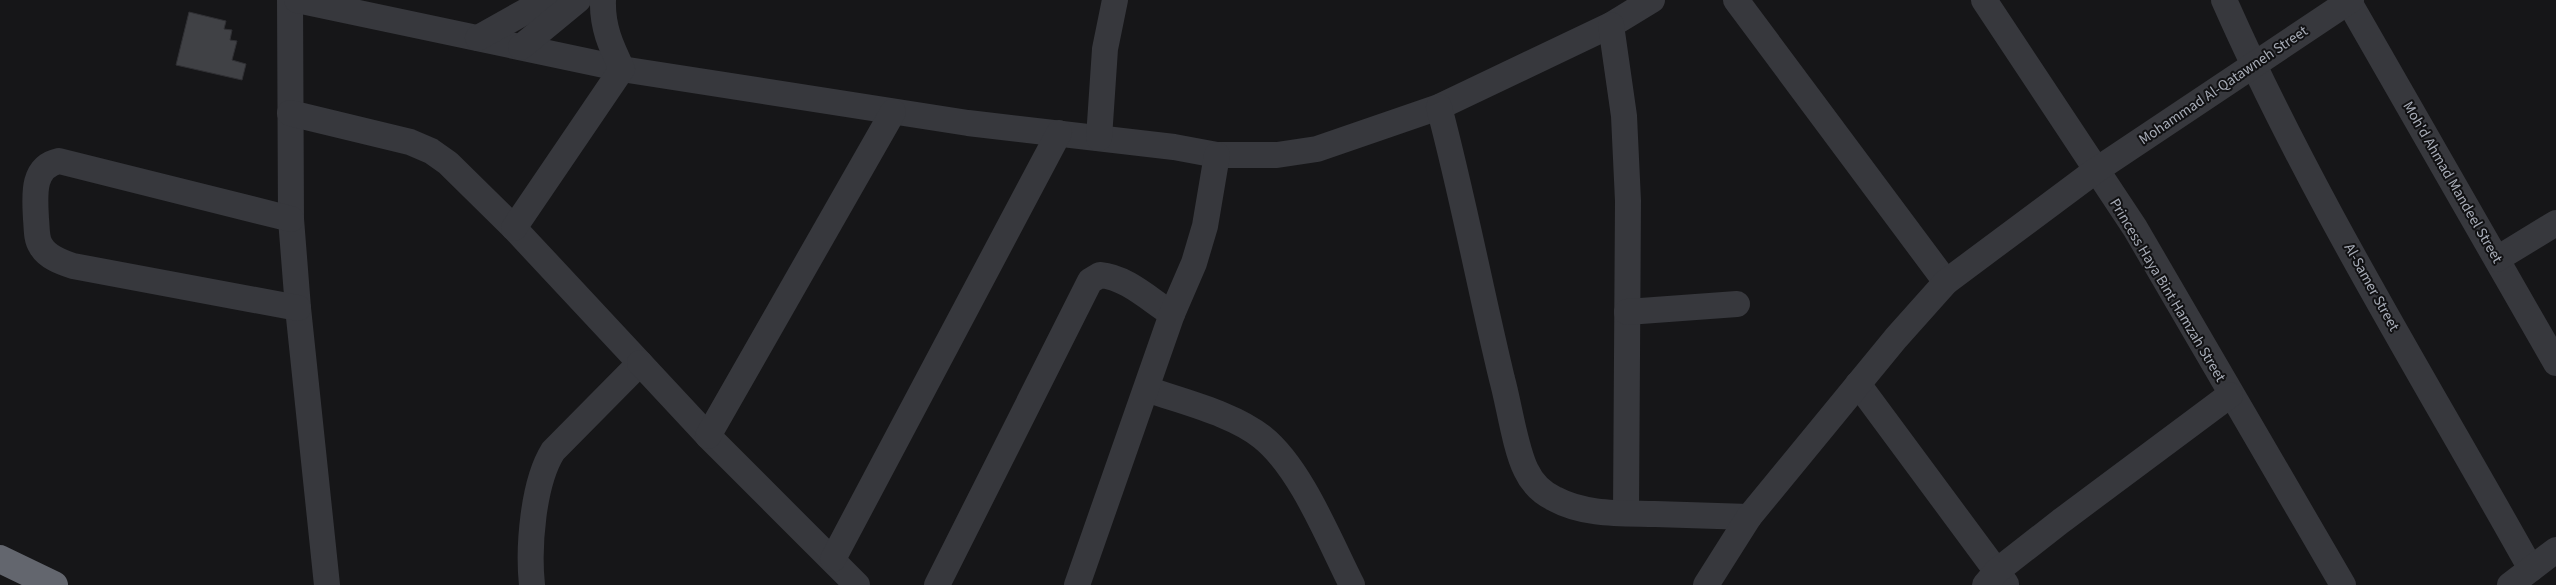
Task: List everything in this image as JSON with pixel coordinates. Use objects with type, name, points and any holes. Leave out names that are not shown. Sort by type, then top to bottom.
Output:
[{"type":"highway","points":[[0,559],[54,585]]},
{"type":"street","points":[[290,0],[292,219],[298,308],[327,585]]},
{"type":"street","points":[[298,0],[622,69],[893,112],[1174,147],[1217,155],[1277,155],[1317,149],[1439,106],[1611,25],[1652,0]]},
{"type":"street","points":[[478,38],[546,0]]},
{"type":"street","points":[[521,47],[578,0]]},
{"type":"street","points":[[603,0],[604,24],[607,37],[622,69]]},
{"type":"street","points":[[1099,138],[1105,49],[1115,0]]},
{"type":"street","points":[[1736,0],[1946,282]]},
{"type":"street","name":"Princess Haya Bint Hamzah Street","points":[[1984,0],[2029,65],[2096,171],[2135,228],[2230,395],[2343,585]]},
{"type":"street","name":"Al-Samer Street","points":[[2224,0],[2253,64],[2355,256],[2531,569]]},
{"type":"street","name":"Mohammad Al-Qatawneh Street","points":[[1706,585],[1749,518],[1858,384],[1946,282],[2096,171],[2253,64],[2350,1]]},
{"type":"street","name":"Moh'd Ahmad Mandeel Street","points":[[2350,1],[2556,363]]},
{"type":"street","points":[[1611,25],[1624,116],[1628,201],[1626,513]]},
{"type":"street","points":[[514,228],[622,69]]},
{"type":"street","points":[[1439,106],[1461,188],[1494,347],[1525,468],[1531,480],[1541,491],[1571,506],[1626,513],[1749,518]]},
{"type":"street","points":[[708,436],[893,112]]},
{"type":"street","points":[[290,113],[392,137],[431,151],[459,173],[514,228],[708,436],[857,585]]},
{"type":"street","points":[[833,560],[1059,133]]},
{"type":"street","points":[[1077,585],[1172,314],[1194,263],[1205,226],[1217,155]]},
{"type":"street","points":[[292,219],[59,161],[45,168],[34,189],[39,242],[45,252],[61,262],[73,266],[298,308]]},
{"type":"street","points":[[2498,259],[2556,222]]},
{"type":"street","points":[[937,585],[1090,281],[1100,275],[1122,281],[1172,314]]},
{"type":"street","points":[[1628,312],[1737,304]]},
{"type":"street","points":[[532,585],[530,570],[538,486],[544,466],[553,451],[640,363]]},
{"type":"street","points":[[1858,384],[1996,580],[2230,395]]},
{"type":"street","points":[[1147,389],[1234,421],[1262,436],[1281,455],[1295,474],[1352,585]]},
{"type":"street","points":[[2510,585],[2556,550]]},
{"type":"building","points":[[189,12],[226,21],[224,29],[232,30],[230,40],[237,41],[232,60],[246,64],[242,80],[176,65]]}]
